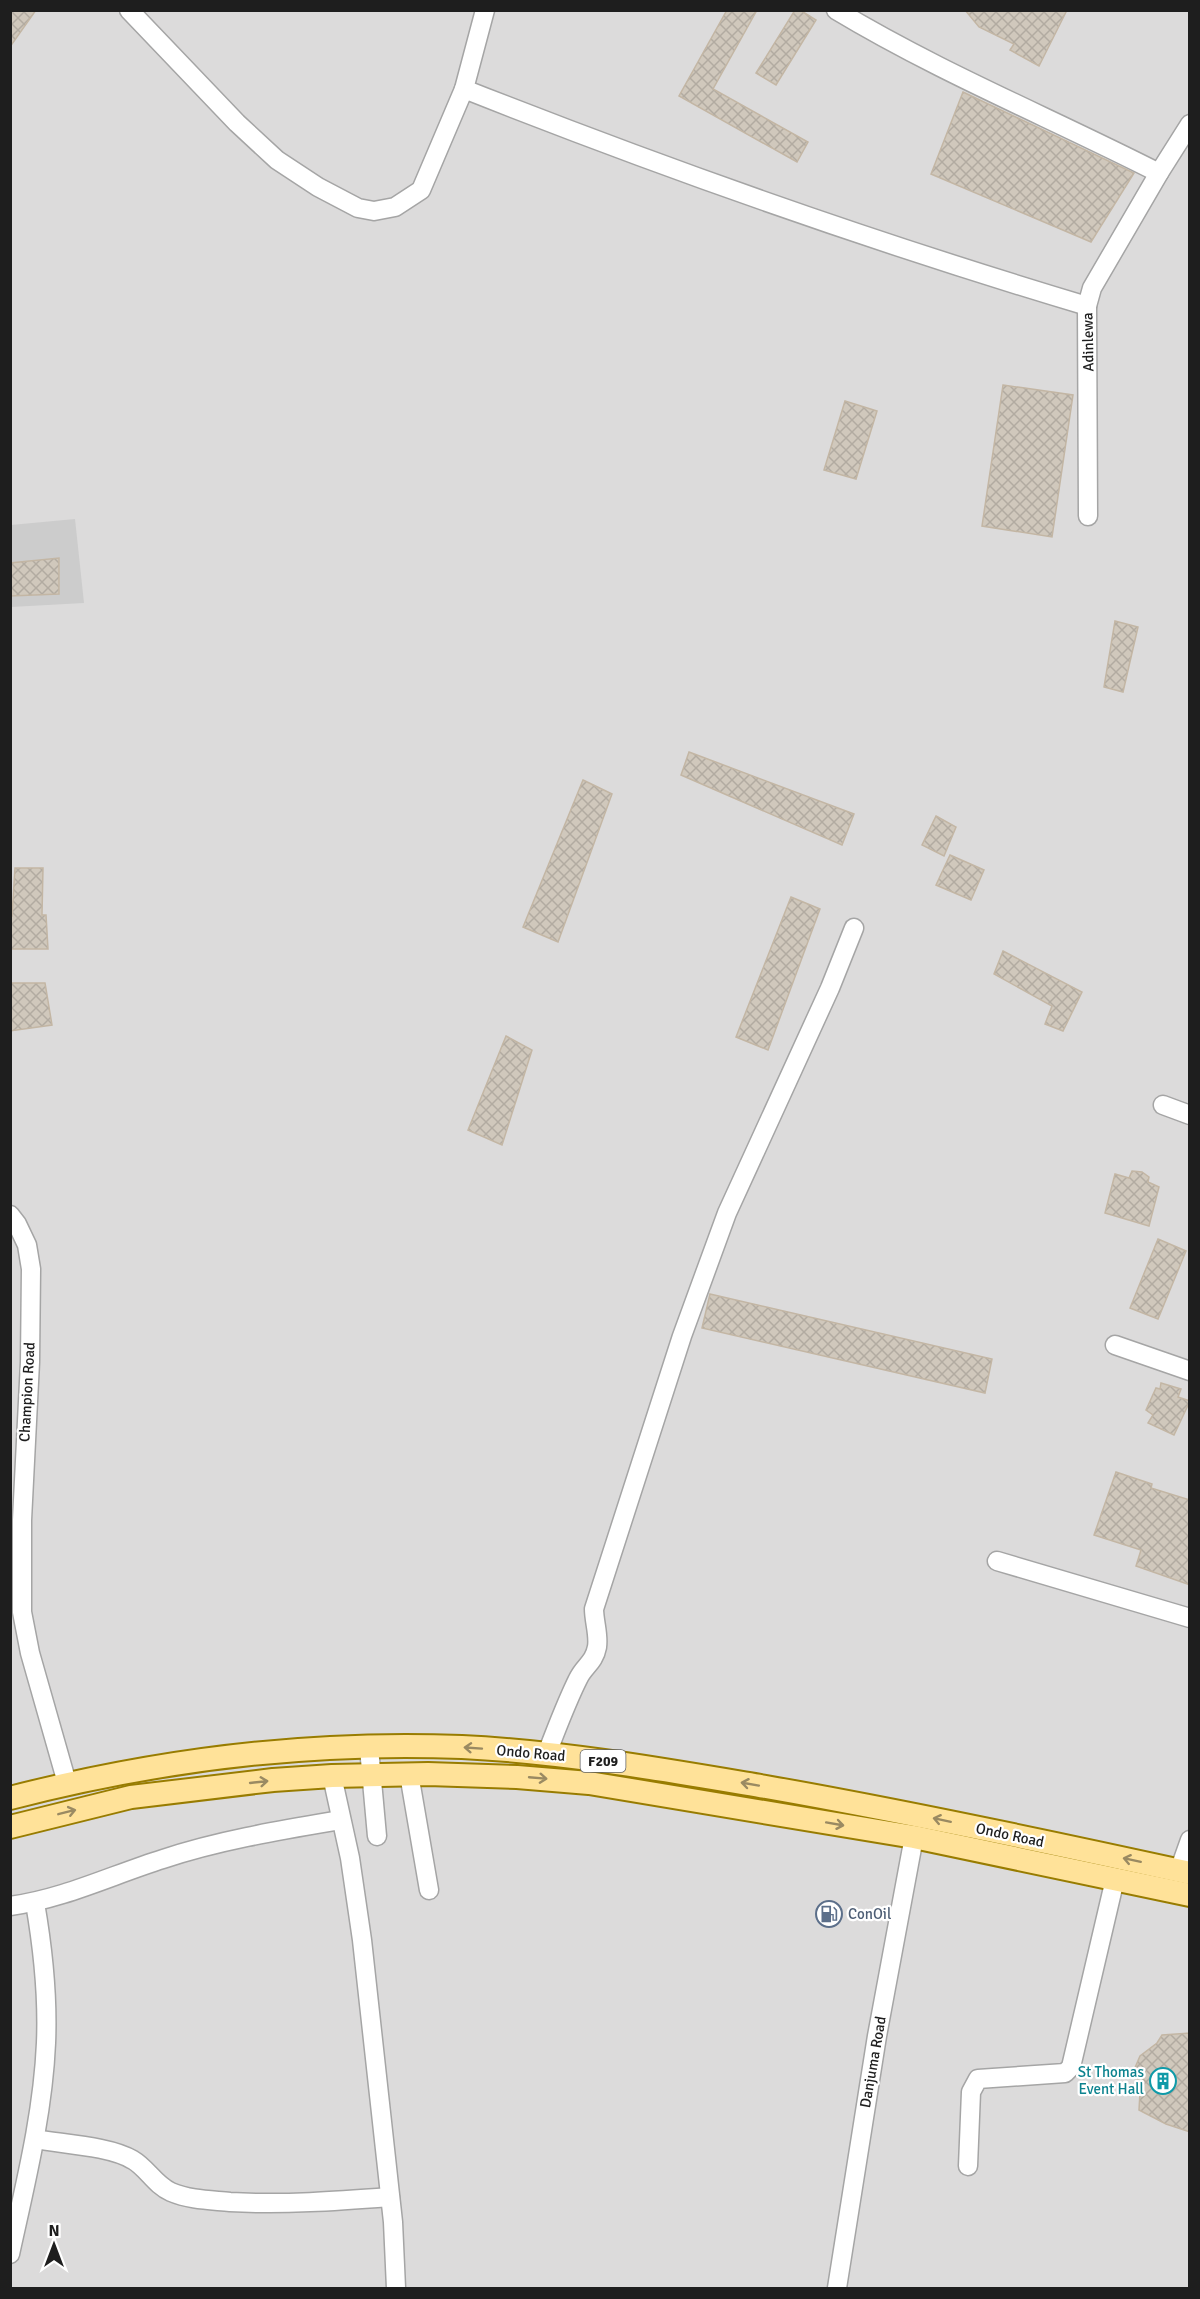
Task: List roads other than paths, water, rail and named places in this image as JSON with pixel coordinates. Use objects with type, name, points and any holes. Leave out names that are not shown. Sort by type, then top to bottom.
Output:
[{"type":"main road","name":"Ondo Road","points":[[10,1798],[67,1783],[202,1758],[369,1748],[461,1747],[547,1753],[687,1773],[927,1817],[1184,1872]]},
{"type":"main road","name":"Ondo Road","points":[[10,1827],[131,1797],[273,1780],[409,1774],[517,1777],[589,1783],[914,1837],[1190,1895]]},
{"type":"main road","points":[[803,1818],[807,1794]]},
{"type":"street","points":[[129,10],[237,123],[277,160],[318,187],[358,208],[374,211],[395,207],[421,190],[464,89],[484,10]]},
{"type":"street","points":[[836,10],[871,32],[1159,173]]},
{"type":"street","points":[[464,89],[578,134],[791,212],[977,273],[1087,306]]},
{"type":"street","name":"Adinlewa","points":[[1088,516],[1087,306],[1092,288],[1190,124]]},
{"type":"street","points":[[547,1753],[579,1676],[591,1664],[594,1656],[598,1644],[594,1625],[594,1609],[682,1336],[727,1213],[830,988],[854,928]]},
{"type":"street","points":[[1163,1105],[1190,1115]]},
{"type":"street","name":"Champion Road","points":[[10,1215],[17,1224],[19,1246],[31,1269],[30,1362],[16,1571],[30,1653],[67,1783]]},
{"type":"street","points":[[1114,1345],[1190,1371]]},
{"type":"street","points":[[997,1561],[1190,1618]]},
{"type":"street","points":[[369,1748],[377,1836]]},
{"type":"street","points":[[409,1774],[429,1890]]},
{"type":"street","points":[[332,1776],[350,1858],[362,1940],[390,2197],[396,2289]]},
{"type":"street","points":[[10,1906],[35,1903],[165,1858],[238,1840],[341,1821]]},
{"type":"street","name":"Danjuma Road","points":[[837,2289],[877,2036],[914,1837]]},
{"type":"street","points":[[1184,1872],[1190,1840]]},
{"type":"street","points":[[968,2166],[971,2092],[978,2079],[1065,2073],[1071,2067],[1115,1879]]},
{"type":"street","points":[[10,2254],[35,2139],[46,2044],[45,1958],[35,1903]]},
{"type":"street","points":[[35,2139],[120,2153],[136,2161],[158,2185],[171,2192],[198,2199],[253,2203],[312,2203],[390,2197]]},
{"type":"place","name":"ConOil","points":[[829,1914]]},
{"type":"place","name":"St Thomas Event Hall","points":[[1163,2081]]}]
